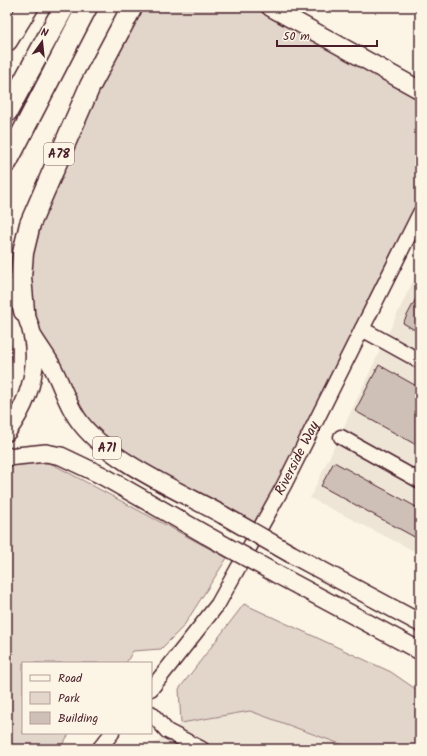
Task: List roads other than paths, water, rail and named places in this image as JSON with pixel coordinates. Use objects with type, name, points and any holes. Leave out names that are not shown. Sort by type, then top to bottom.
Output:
[{"type":"highway","points":[[7,41],[28,7]]},
{"type":"highway","points":[[7,112],[64,7]]},
{"type":"highway","points":[[7,162],[88,7]]},
{"type":"highway","name":"A78","points":[[24,311],[21,277],[22,253],[30,224],[90,86],[132,7]]},
{"type":"main road","points":[[270,7],[420,90]]},
{"type":"main road","name":"A71","points":[[7,287],[24,311],[29,321],[34,338],[35,359],[23,406],[7,432]]},
{"type":"main road","name":"A71","points":[[34,338],[50,362],[61,390],[78,419],[95,439],[126,462],[420,623]]},
{"type":"main road","name":"A71","points":[[7,457],[46,453],[61,456],[100,475],[280,576],[420,651]]},
{"type":"street","name":"Riverside Way","points":[[152,688],[218,604],[284,485],[420,213]]},
{"type":"street","points":[[362,329],[420,361]]},
{"type":"street","points":[[341,437],[420,480]]},
{"type":"street","points":[[152,714],[167,731],[202,749]]},
{"type":"street","points":[[99,749],[111,734]]}]
